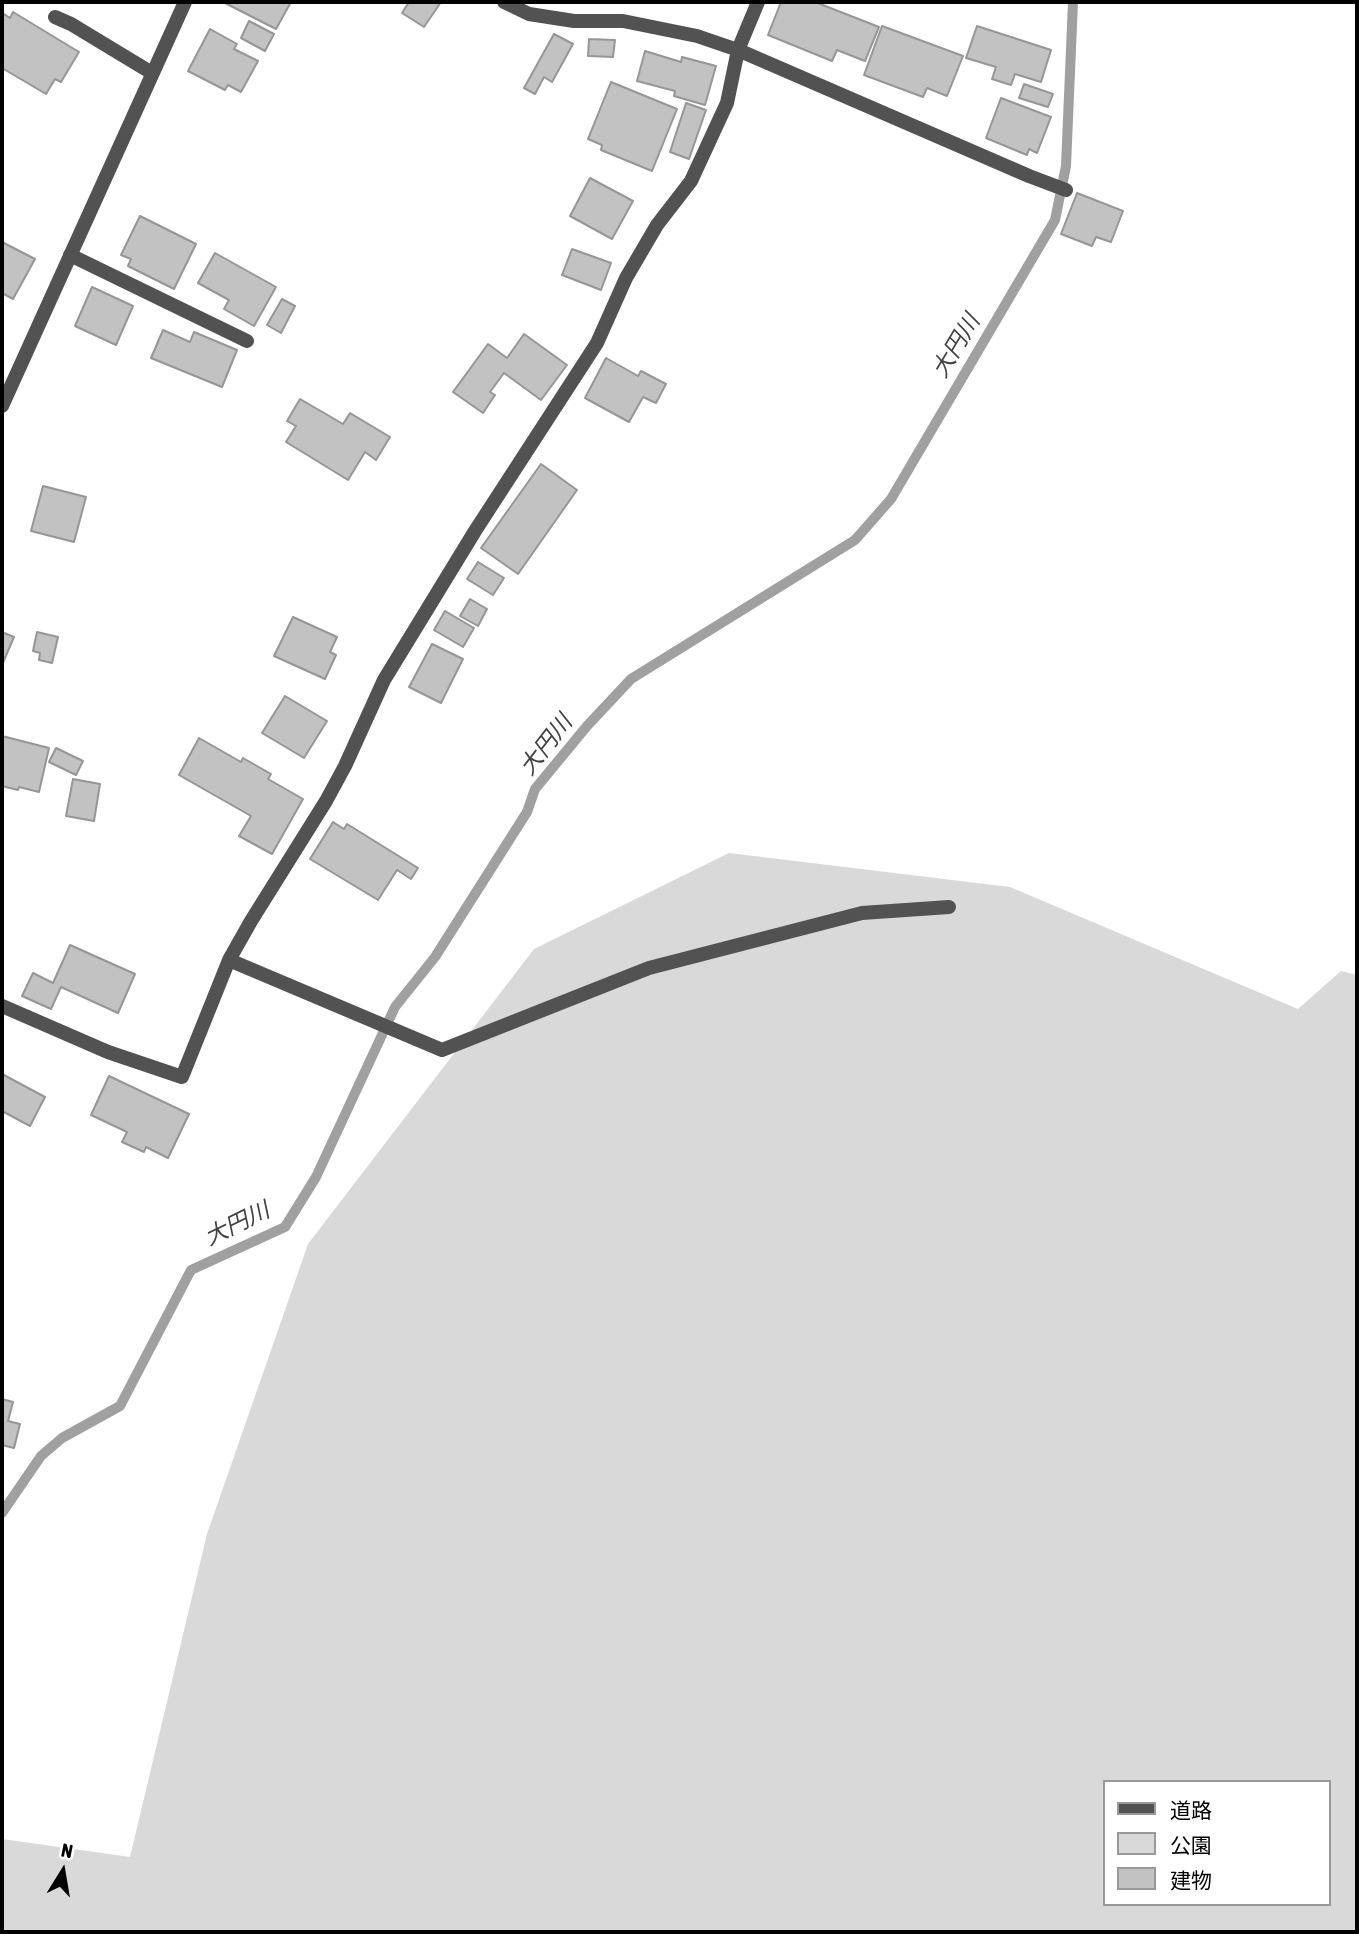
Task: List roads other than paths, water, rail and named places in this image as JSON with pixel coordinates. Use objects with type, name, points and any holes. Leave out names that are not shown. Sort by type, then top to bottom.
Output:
[{"type":"street","points":[[2,406],[185,2]]},
{"type":"street","points":[[504,2],[529,14],[574,21],[623,21],[697,36],[738,50],[1066,190]]},
{"type":"street","points":[[2,1006],[108,1052],[182,1077],[229,960],[326,801],[384,680],[475,531],[597,343],[626,278],[651,236],[691,181],[727,103],[738,50],[758,2]]},
{"type":"street","points":[[55,17],[152,74]]},
{"type":"street","points":[[71,255],[247,341]]},
{"type":"street","points":[[229,960],[442,1050],[649,968],[862,913],[949,907]]},
{"type":"waterway","name":"大円川","points":[[2,1513],[41,1456],[62,1438],[120,1406],[191,1270],[285,1227],[316,1177],[395,1007],[435,957],[527,812],[535,789],[587,726],[631,679],[855,540],[891,499],[1055,220],[1066,166],[1073,2]]}]
